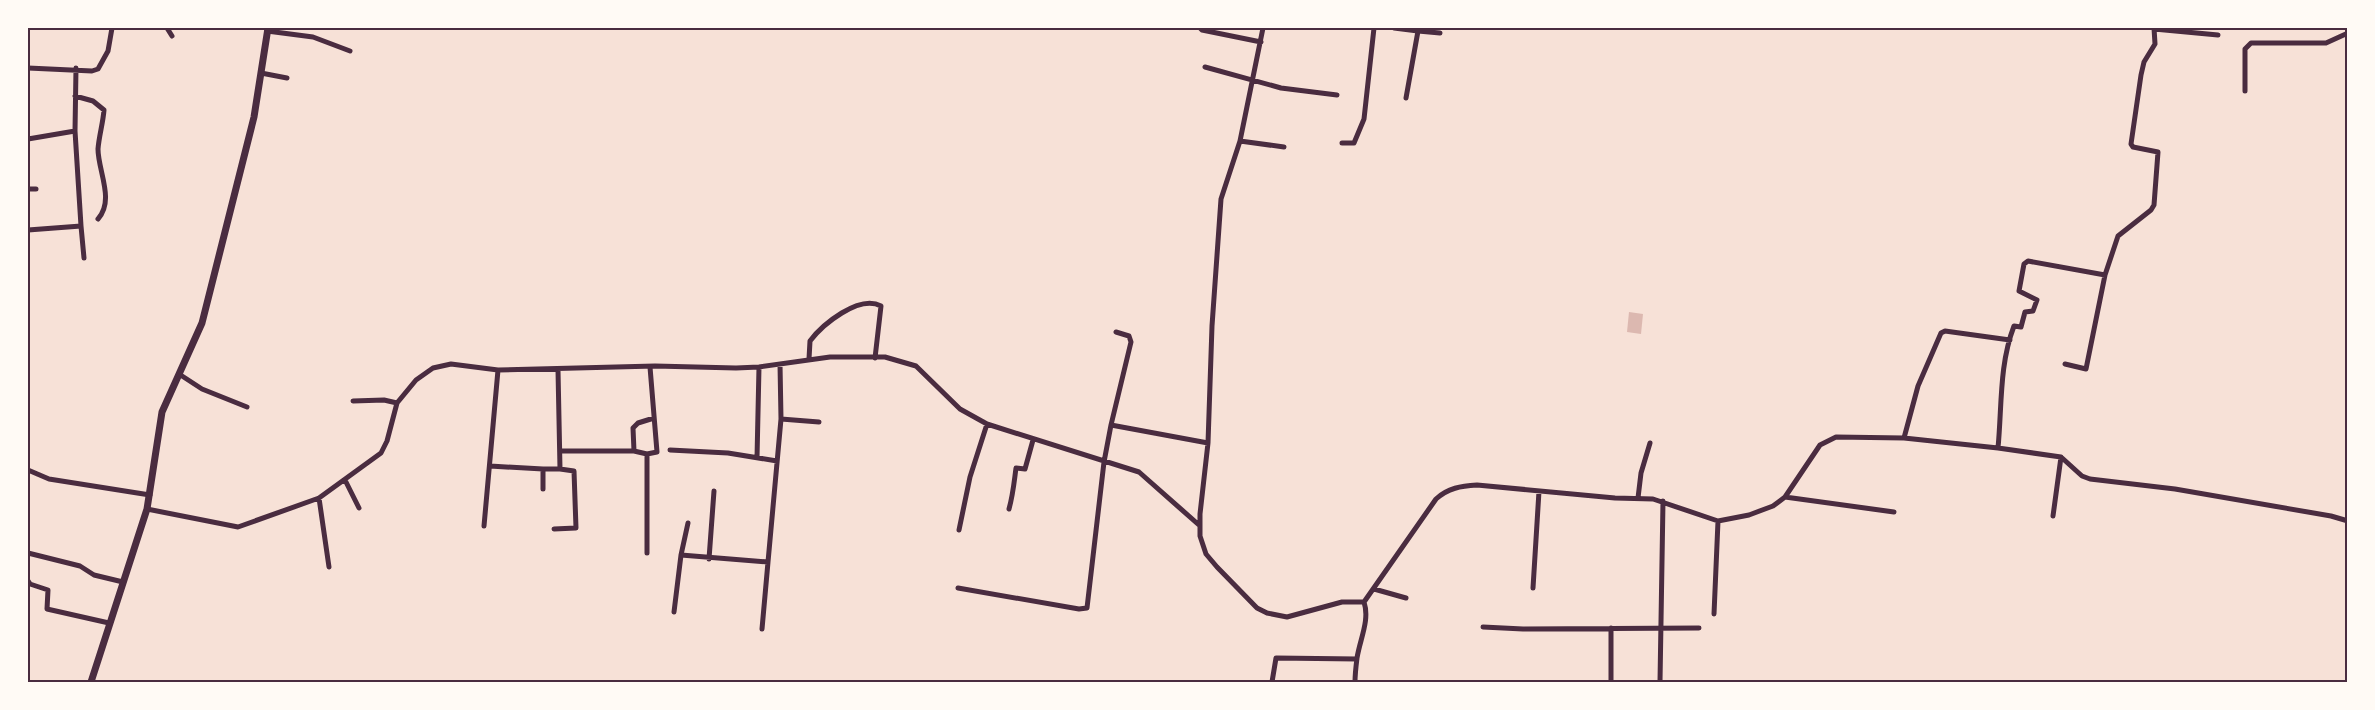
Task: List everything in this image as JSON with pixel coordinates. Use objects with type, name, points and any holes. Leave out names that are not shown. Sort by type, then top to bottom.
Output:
[{"type":"street","points":[[28,68],[76,68],[92,71],[100,67],[108,51],[112,28]]},
{"type":"street","points":[[167,28],[172,36]]},
{"type":"street","points":[[1200,28],[1202,30],[1261,42]]},
{"type":"street","points":[[1263,28],[1240,140],[1221,199],[1212,326],[1208,443],[1200,525],[1203,546],[1211,560],[1248,599],[1267,613],[1287,617],[1345,602],[1364,602]]},
{"type":"street","points":[[1342,143],[1354,143],[1362,126],[1374,28]]},
{"type":"street","points":[[1394,28],[1440,33]]},
{"type":"street","points":[[2065,364],[2086,370],[2105,275],[2116,239],[2151,210],[2156,198],[2158,152],[2133,148],[2131,144],[2141,75],[2144,62],[2154,44],[2154,28],[2218,35]]},
{"type":"street","points":[[91,682],[147,509],[160,422],[171,390],[202,323],[254,116],[268,29],[313,37],[350,51]]},
{"type":"street","points":[[1406,98],[1418,31]]},
{"type":"street","points":[[2245,91],[2245,49],[2251,43],[2326,43],[2348,33]]},
{"type":"street","points":[[1206,66],[1281,88],[1337,95]]},
{"type":"street","points":[[76,68],[75,131],[84,258]]},
{"type":"street","points":[[261,73],[287,78]]},
{"type":"street","points":[[75,96],[93,101],[104,110],[98,150],[106,199],[104,209],[98,219]]},
{"type":"street","points":[[28,139],[75,131]]},
{"type":"street","points":[[1240,140],[1284,147]]},
{"type":"street","points":[[28,189],[36,189]]},
{"type":"street","points":[[28,230],[81,226]]},
{"type":"street","points":[[1998,448],[1999,407],[2010,340],[2014,326],[2020,327],[2024,312],[2033,311],[2037,300],[2019,291],[2025,262],[2105,275]]},
{"type":"street","points":[[809,359],[809,343],[812,338],[842,312],[870,302],[881,306],[875,358]]},
{"type":"street","points":[[1904,438],[1918,386],[1941,333],[1945,331],[2010,340]]},
{"type":"street","points":[[958,588],[1079,609],[1088,608],[1104,462],[1110,425],[1131,342],[1129,336],[1116,332]]},
{"type":"street","points":[[147,509],[238,527],[319,498],[345,480],[384,448],[397,403],[416,380],[433,368],[451,364],[498,370],[759,367],[809,359],[885,357],[916,366],[941,393],[960,409],[988,424],[1033,440],[1139,472],[1200,525]]},
{"type":"street","points":[[762,629],[781,419],[780,364]]},
{"type":"street","points":[[561,451],[634,451],[647,454],[657,452],[650,367]]},
{"type":"street","points":[[758,458],[759,367]]},
{"type":"street","points":[[484,526],[498,370]]},
{"type":"street","points":[[558,370],[560,469]]},
{"type":"street","points":[[178,377],[247,407]]},
{"type":"street","points":[[353,401],[384,400],[397,403]]},
{"type":"street","points":[[634,451],[633,428],[638,423],[654,418]]},
{"type":"street","points":[[781,419],[819,422]]},
{"type":"street","points":[[959,530],[970,477],[988,424]]},
{"type":"street","points":[[1110,425],[1208,443]]},
{"type":"street","points":[[1364,602],[1397,552],[1441,494],[1457,487],[1467,486],[1664,501],[1718,521],[1760,512],[1785,497],[1820,445],[1831,437],[1904,438],[2061,457],[2082,476],[2090,479],[2175,489],[2331,516],[2348,521]]},
{"type":"street","points":[[1009,509],[1014,489],[1016,468],[1025,468],[1033,440]]},
{"type":"street","points":[[1638,498],[1641,473],[1650,443]]},
{"type":"street","points":[[670,450],[728,453],[777,461]]},
{"type":"street","points":[[647,454],[647,553]]},
{"type":"street","points":[[2053,516],[2061,457]]},
{"type":"street","points":[[490,466],[574,471],[576,528],[554,529]]},
{"type":"street","points":[[543,469],[543,490]]},
{"type":"street","points":[[28,470],[49,479],[150,495]]},
{"type":"street","points":[[345,480],[359,508]]},
{"type":"street","points":[[710,559],[714,491]]},
{"type":"street","points":[[1533,588],[1539,491]]},
{"type":"street","points":[[1785,497],[1894,512]]},
{"type":"street","points":[[319,498],[329,567]]},
{"type":"street","points":[[1660,682],[1664,501]]},
{"type":"street","points":[[1714,614],[1718,521]]},
{"type":"street","points":[[674,612],[681,555],[688,523]]},
{"type":"street","points":[[28,553],[80,566],[94,575],[122,582]]},
{"type":"street","points":[[681,555],[710,559],[768,562]]},
{"type":"street","points":[[28,581],[30,584],[48,590],[47,609],[109,623]]},
{"type":"street","points":[[1374,589],[1406,598]]},
{"type":"street","points":[[1355,682],[1357,658],[1365,626],[1366,609],[1364,602]]},
{"type":"street","points":[[1483,627],[1516,629],[1699,628]]},
{"type":"street","points":[[1611,628],[1612,682]]},
{"type":"street","points":[[1272,682],[1276,658],[1357,658]]},
{"type":"shaded area","points":[[1629,312],[1643,314],[1641,334],[1627,332]]}]
